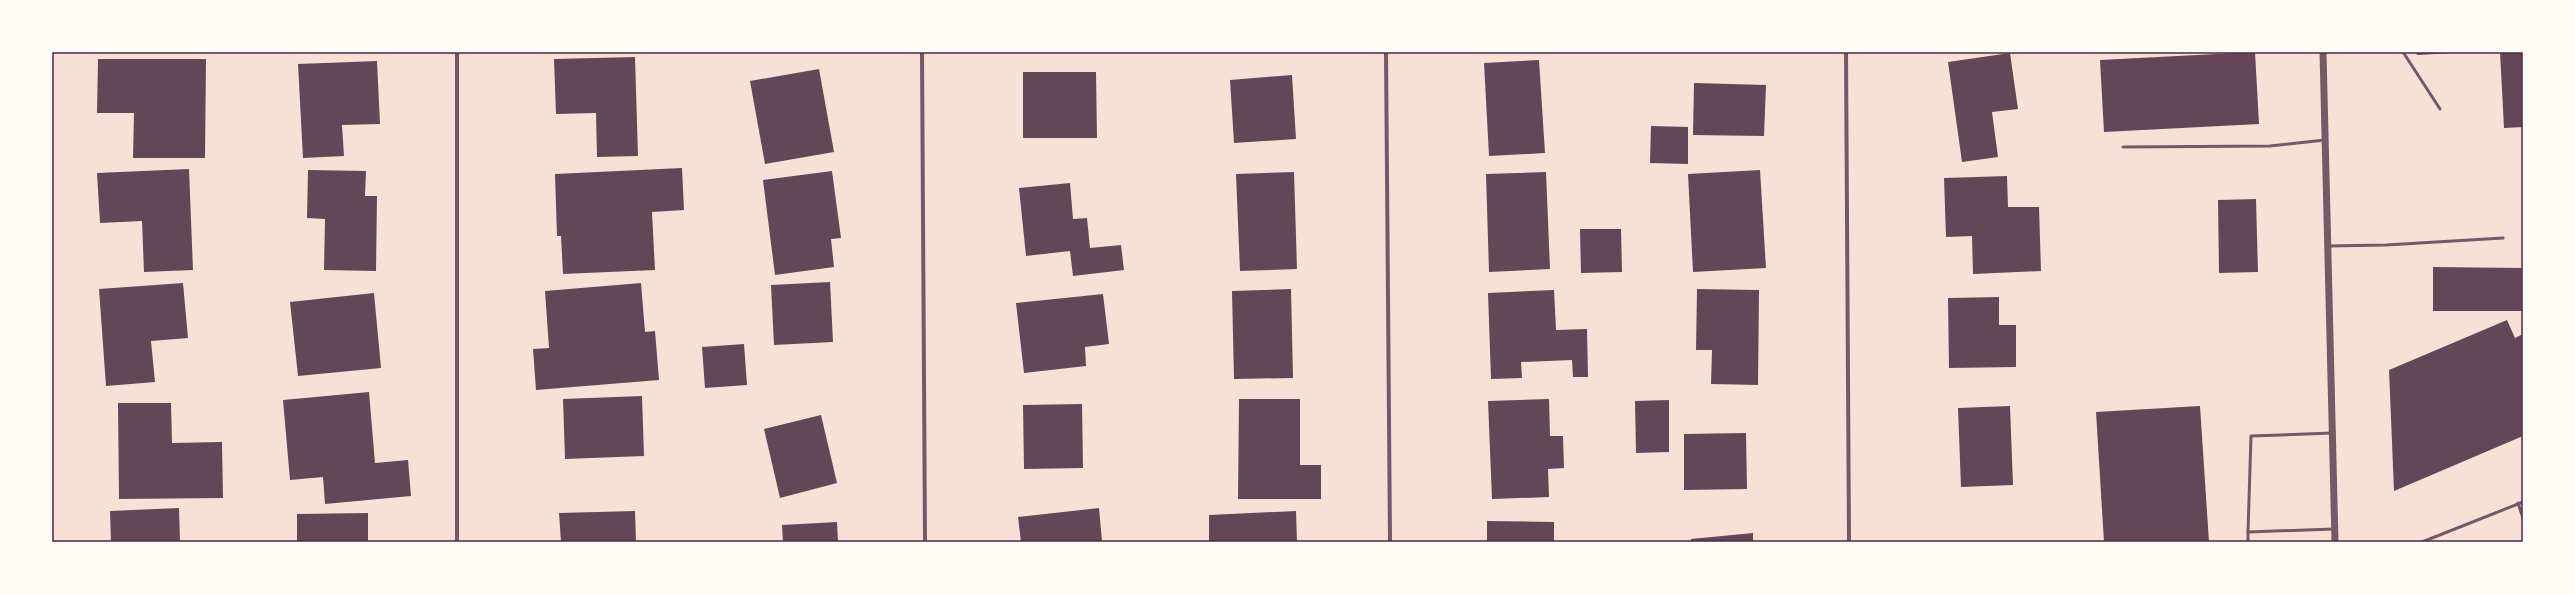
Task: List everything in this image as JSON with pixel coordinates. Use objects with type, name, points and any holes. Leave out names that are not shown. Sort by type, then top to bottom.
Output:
[{"type":"street","points":[[457,52],[457,542]]},
{"type":"street","points":[[922,52],[925,542]]},
{"type":"street","points":[[1386,52],[1390,542]]},
{"type":"street","points":[[1846,52],[1849,542]]},
{"type":"street","points":[[2323,52],[2335,542]]},
{"type":"lane","points":[[2403,52],[2440,109]]},
{"type":"lane","points":[[2123,146],[2270,146],[2325,140]]},
{"type":"lane","points":[[2327,246],[2386,245],[2503,238]]},
{"type":"lane","points":[[2248,542],[2251,436],[2332,433]]},
{"type":"lane","points":[[2422,542],[2523,502]]},
{"type":"lane","points":[[2518,503],[2523,518]]},
{"type":"lane","points":[[2248,532],[2334,529]]},
{"type":"building","points":[[2255,52],[2259,124],[2104,132],[2100,60]]},
{"type":"building","points":[[2416,52],[2451,52],[2451,53],[2417,55]]},
{"type":"building","points":[[2500,52],[2523,52],[2523,127],[2504,128]]},
{"type":"building","points":[[2010,53],[2018,109],[1992,112],[1998,157],[1962,162],[1948,62]]},
{"type":"building","points":[[635,57],[638,156],[597,157],[596,113],[556,114],[554,59]]},
{"type":"building","points":[[98,59],[206,59],[205,158],[133,158],[134,113],[97,113]]},
{"type":"building","points":[[1539,60],[1545,153],[1489,156],[1484,63]]},
{"type":"building","points":[[377,61],[380,124],[342,125],[344,156],[303,158],[298,64]]},
{"type":"building","points":[[819,69],[834,152],[765,164],[750,81]]},
{"type":"building","points":[[1023,72],[1096,72],[1097,138],[1023,138]]},
{"type":"building","points":[[1292,75],[1296,139],[1234,143],[1230,80]]},
{"type":"building","points":[[1694,83],[1766,85],[1764,136],[1693,135]]},
{"type":"building","points":[[1651,126],[1688,127],[1688,164],[1650,163]]},
{"type":"building","points":[[682,168],[684,210],[652,212],[655,270],[563,274],[561,236],[557,236],[555,174]]},
{"type":"building","points":[[189,169],[193,270],[144,272],[142,221],[100,223],[97,173]]},
{"type":"building","points":[[308,170],[366,171],[365,196],[377,196],[376,271],[324,270],[325,219],[307,218]]},
{"type":"building","points":[[1760,170],[1766,268],[1693,272],[1688,174]]},
{"type":"building","points":[[832,171],[841,238],[831,239],[834,267],[775,275],[763,180]]},
{"type":"building","points":[[1294,172],[1297,269],[1240,271],[1236,174]]},
{"type":"building","points":[[1546,172],[1550,269],[1489,272],[1486,174]]},
{"type":"building","points":[[2007,176],[2008,207],[2039,207],[2041,271],[1973,274],[1972,236],[1946,237],[1944,178]]},
{"type":"building","points":[[1070,183],[1073,219],[1087,218],[1090,248],[1121,245],[1124,270],[1073,276],[1070,251],[1026,256],[1019,188]]},
{"type":"building","points":[[2256,199],[2258,272],[2219,273],[2218,200]]},
{"type":"building","points":[[1580,229],[1621,229],[1622,272],[1581,273]]},
{"type":"building","points":[[2433,267],[2523,268],[2523,311],[2433,311]]},
{"type":"building","points":[[830,282],[833,342],[774,345],[771,285]]},
{"type":"building","points":[[183,283],[188,338],[151,341],[155,382],[106,386],[99,289]]},
{"type":"building","points":[[641,283],[645,332],[655,331],[659,380],[536,390],[533,349],[549,348],[545,291]]},
{"type":"building","points":[[1291,289],[1293,378],[1234,379],[1232,291]]},
{"type":"building","points":[[1697,289],[1759,290],[1758,385],[1711,384],[1712,350],[1696,350]]},
{"type":"building","points":[[1554,290],[1556,330],[1587,329],[1588,377],[1573,377],[1572,360],[1521,362],[1522,378],[1491,379],[1488,293]]},
{"type":"building","points":[[374,293],[381,368],[298,376],[290,302]]},
{"type":"building","points":[[1103,294],[1109,344],[1085,347],[1086,366],[1024,373],[1016,303]]},
{"type":"building","points":[[1999,297],[1999,325],[2016,325],[2016,367],[1949,368],[1948,298]]},
{"type":"building","points":[[2507,320],[2515,338],[2523,334],[2523,436],[2394,491],[2389,370]]},
{"type":"building","points":[[744,344],[747,385],[705,388],[702,347]]},
{"type":"building","points":[[369,392],[375,463],[408,460],[411,496],[325,504],[323,477],[290,480],[283,400]]},
{"type":"building","points":[[642,396],[644,456],[565,459],[563,399]]},
{"type":"building","points":[[1239,399],[1300,399],[1300,465],[1321,465],[1321,499],[1238,499]]},
{"type":"building","points":[[1549,399],[1550,436],[1563,436],[1564,468],[1548,469],[1549,497],[1492,499],[1488,401]]},
{"type":"building","points":[[1669,400],[1669,452],[1636,453],[1635,401]]},
{"type":"building","points":[[118,403],[171,403],[172,443],[222,442],[223,498],[119,499]]},
{"type":"building","points":[[1082,404],[1083,468],[1024,469],[1023,405]]},
{"type":"building","points":[[2010,406],[2013,485],[1961,487],[1958,408]]},
{"type":"building","points":[[2200,406],[2209,542],[2104,542],[2096,412]]},
{"type":"building","points":[[821,415],[837,483],[780,498],[764,429]]},
{"type":"building","points":[[1746,433],[1747,489],[1684,490],[1684,434]]},
{"type":"building","points":[[179,508],[180,542],[111,542],[110,511]]},
{"type":"building","points":[[1099,508],[1102,541],[1021,542],[1018,517]]},
{"type":"building","points":[[635,511],[636,542],[561,542],[559,513]]},
{"type":"building","points":[[1296,511],[1297,542],[1209,542],[1209,515]]},
{"type":"building","points":[[368,513],[368,542],[297,542],[297,514]]},
{"type":"building","points":[[1487,521],[1554,522],[1554,542],[1487,542]]},
{"type":"building","points":[[837,522],[838,542],[783,542],[782,525]]},
{"type":"building","points":[[1753,533],[1753,542],[1691,542],[1691,539]]}]
